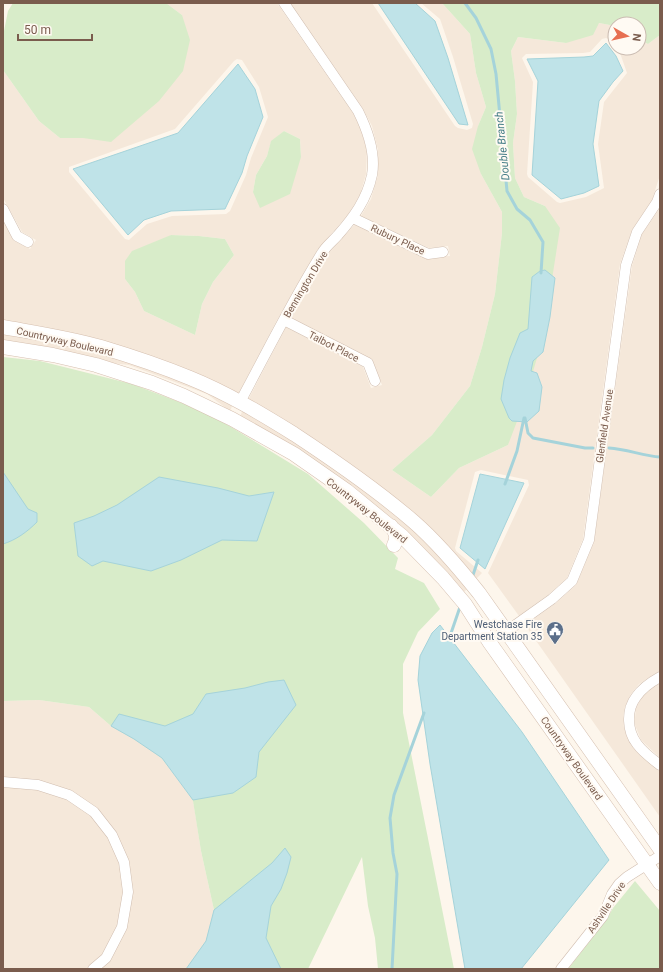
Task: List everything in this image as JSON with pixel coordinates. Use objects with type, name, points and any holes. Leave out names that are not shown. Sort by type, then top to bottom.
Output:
[{"type":"street","name":"Bennington Drive","points":[[240,402],[284,320],[323,252],[353,218],[365,197],[372,174],[372,150],[367,128],[358,111],[284,3]]},
{"type":"street","name":"Glenfield Avenue","points":[[506,632],[552,599],[572,581],[589,540],[626,264],[637,232],[658,202],[660,194]]},
{"type":"street","points":[[3,209],[17,236],[28,242]]},
{"type":"street","name":"Rubury Place","points":[[353,218],[428,254],[444,252]]},
{"type":"street","name":"Talbot Place","points":[[284,320],[368,363],[375,381]]},
{"type":"street","name":"Countryway Boulevard","points":[[3,328],[56,337],[101,347],[191,378],[240,402],[326,455],[358,477],[414,522],[456,565],[479,593],[660,849]]},
{"type":"street","name":"Countryway Boulevard","points":[[3,347],[53,355],[96,365],[152,383],[184,396],[232,419],[294,454],[347,491],[391,526],[443,578],[465,604],[490,643],[660,883]]},
{"type":"street","points":[[232,419],[240,402]]},
{"type":"street","points":[[391,526],[396,536],[394,545]]},
{"type":"street","points":[[490,643],[506,632]]},
{"type":"street","points":[[660,677],[643,688],[635,697],[631,706],[629,717],[630,726],[636,742],[660,765]]},
{"type":"street","points":[[3,782],[38,785],[70,795],[94,812],[112,835],[124,862],[128,892],[122,927],[106,958],[94,969]]},
{"type":"street","name":"Ashville Drive","points":[[560,969],[603,916],[612,894],[619,884],[627,876],[660,856]]},
{"type":"shaded area","points":[[166,3],[277,3],[353,113],[361,129],[367,151],[366,174],[360,195],[348,215],[318,249],[276,322],[238,395],[3,322],[3,221],[14,240],[30,249],[36,240],[22,232],[3,198],[3,70],[39,121],[60,138],[83,138],[182,15]],"holes":[[[237,59],[242,60],[259,87],[268,117],[251,158],[246,175],[230,211],[226,214],[172,216],[147,224],[129,240],[125,239],[69,172],[69,167],[175,129]],[[284,131],[300,139],[301,157],[253,192],[256,175],[267,156],[271,142]],[[171,235],[225,239],[234,255],[213,282],[202,304],[195,335],[144,311],[135,292],[125,279]]]},
{"type":"shaded area","points":[[290,3],[372,3],[455,126],[467,130],[472,128],[473,124],[440,19],[421,3],[442,3],[470,34],[476,73],[486,107],[478,126],[481,174],[502,212],[502,233],[495,294],[482,347],[470,386],[432,435],[392,470],[431,497],[459,468],[508,445],[545,206],[524,197],[515,178],[513,143],[517,114],[511,51],[518,37],[566,43],[599,23],[607,24],[607,38],[602,39],[590,52],[526,54],[522,58],[533,82],[527,174],[528,177],[560,203],[586,197],[604,188],[598,144],[604,102],[627,73],[621,56],[647,56],[647,43],[660,35],[660,175],[652,200],[632,230],[620,264],[583,539],[567,578],[548,595],[519,616],[488,573],[529,485],[528,480],[481,470],[475,472],[455,548],[456,551],[482,573],[475,580],[461,562],[248,400],[286,327],[363,367],[371,388],[382,385],[373,362],[370,359],[291,318],[328,254],[355,224],[425,258],[450,256],[448,246],[429,248],[361,216],[371,199],[378,175],[378,150],[372,126],[363,109]]},
{"type":"shaded area","points":[[660,208],[660,671],[639,684],[631,694],[626,704],[623,716],[624,727],[631,745],[660,772],[660,817],[525,625],[556,603],[576,585],[594,542],[632,266],[642,234]]},
{"type":"shaded area","points":[[3,333],[99,352],[156,371],[233,404],[230,411],[207,394],[129,365],[103,362],[3,342]]},
{"type":"shaded area","points":[[243,409],[323,459],[410,526],[452,569],[468,588],[463,593],[448,575],[240,417]]},
{"type":"shaded area","points":[[660,683],[660,758],[641,740],[635,725],[635,718],[636,708],[640,700],[647,692]]},
{"type":"shaded area","points":[[39,700],[89,707],[111,726],[134,739],[162,758],[193,800],[201,851],[214,910],[206,941],[186,969],[3,969],[3,701]]},
{"type":"green space","points":[[13,3],[166,3],[182,15],[190,40],[183,71],[159,101],[111,142],[83,138],[60,138],[39,121],[3,70],[3,36],[8,11]]},
{"type":"green space","points":[[442,3],[660,3],[660,35],[648,44],[647,16],[607,16],[607,24],[599,23],[593,35],[566,43],[518,37],[511,51],[517,114],[513,143],[515,178],[524,197],[545,206],[560,228],[543,337],[524,403],[508,445],[459,468],[431,497],[392,470],[432,435],[470,386],[482,347],[495,294],[502,233],[502,212],[481,174],[472,149],[478,126],[486,107],[476,73],[470,34]]},
{"type":"green space","points":[[284,131],[300,139],[301,157],[290,194],[260,208],[253,192],[256,175],[267,156],[271,141]]},
{"type":"green space","points":[[171,235],[225,239],[234,255],[213,282],[202,304],[195,335],[144,311],[135,292],[125,279],[125,261],[132,251]]},
{"type":"green space","points":[[3,357],[40,361],[132,384],[208,413],[308,474],[364,523],[398,558],[395,569],[424,583],[440,609],[418,632],[403,664],[403,713],[454,969],[378,969],[375,938],[368,906],[362,857],[308,969],[186,969],[206,941],[214,910],[201,851],[193,801],[183,785],[162,758],[134,739],[111,726],[89,707],[39,700],[3,701]]},
{"type":"green space","points":[[635,881],[660,911],[660,969],[568,969],[607,919],[613,908]]},
{"type":"water","points":[[378,3],[415,3],[435,21],[448,58],[468,125],[459,124]]},
{"type":"water","points":[[606,43],[607,56],[616,56],[623,71],[599,101],[593,144],[599,186],[584,193],[561,199],[532,175],[538,81],[527,59],[593,56]]},
{"type":"water","points":[[238,64],[255,89],[263,117],[247,156],[242,173],[225,209],[171,211],[144,220],[128,235],[73,169],[178,133]]},
{"type":"water","points":[[545,270],[555,278],[550,317],[543,352],[533,361],[531,371],[537,373],[542,387],[539,411],[527,422],[512,421],[509,418],[501,399],[504,380],[510,358],[520,333],[528,329],[532,277],[540,271]]},
{"type":"water","points":[[3,472],[28,509],[37,513],[37,522],[21,535],[3,544]]},
{"type":"water","points":[[480,474],[524,483],[485,569],[460,548]]},
{"type":"water","points":[[159,477],[218,488],[249,496],[274,492],[257,541],[222,540],[181,560],[151,571],[103,561],[92,566],[78,556],[74,523],[94,516],[117,505]]},
{"type":"water","points":[[440,625],[522,732],[609,860],[521,969],[465,969],[430,764],[418,680],[420,656],[432,633]]},
{"type":"water","points":[[284,680],[296,705],[259,752],[256,777],[233,793],[193,800],[162,758],[134,739],[111,726],[119,714],[165,726],[193,714],[206,694]]},
{"type":"water","points":[[285,848],[291,857],[281,889],[271,906],[266,938],[281,969],[186,969],[206,941],[214,910],[272,863]]},
{"type":"waterway","name":"Double Branch","points":[[465,3],[476,18],[491,49],[496,74],[507,191],[517,209],[530,220],[543,242],[541,273]]},
{"type":"waterway","name":"Double Branch","points":[[505,484],[517,451],[524,418]]},
{"type":"waterway","name":"Double Branch","points":[[525,418],[528,433],[533,438],[585,448],[593,448]]},
{"type":"waterway","name":"Double Branch","points":[[609,448],[660,457]]},
{"type":"waterway","points":[[472,578],[478,560]]},
{"type":"waterway","points":[[449,639],[460,607]]},
{"type":"waterway","points":[[392,969],[397,874],[393,853],[390,818],[394,795],[424,713]]},
{"type":"place","name":"Westchase Fire Department Station 35","points":[[555,645]]}]
